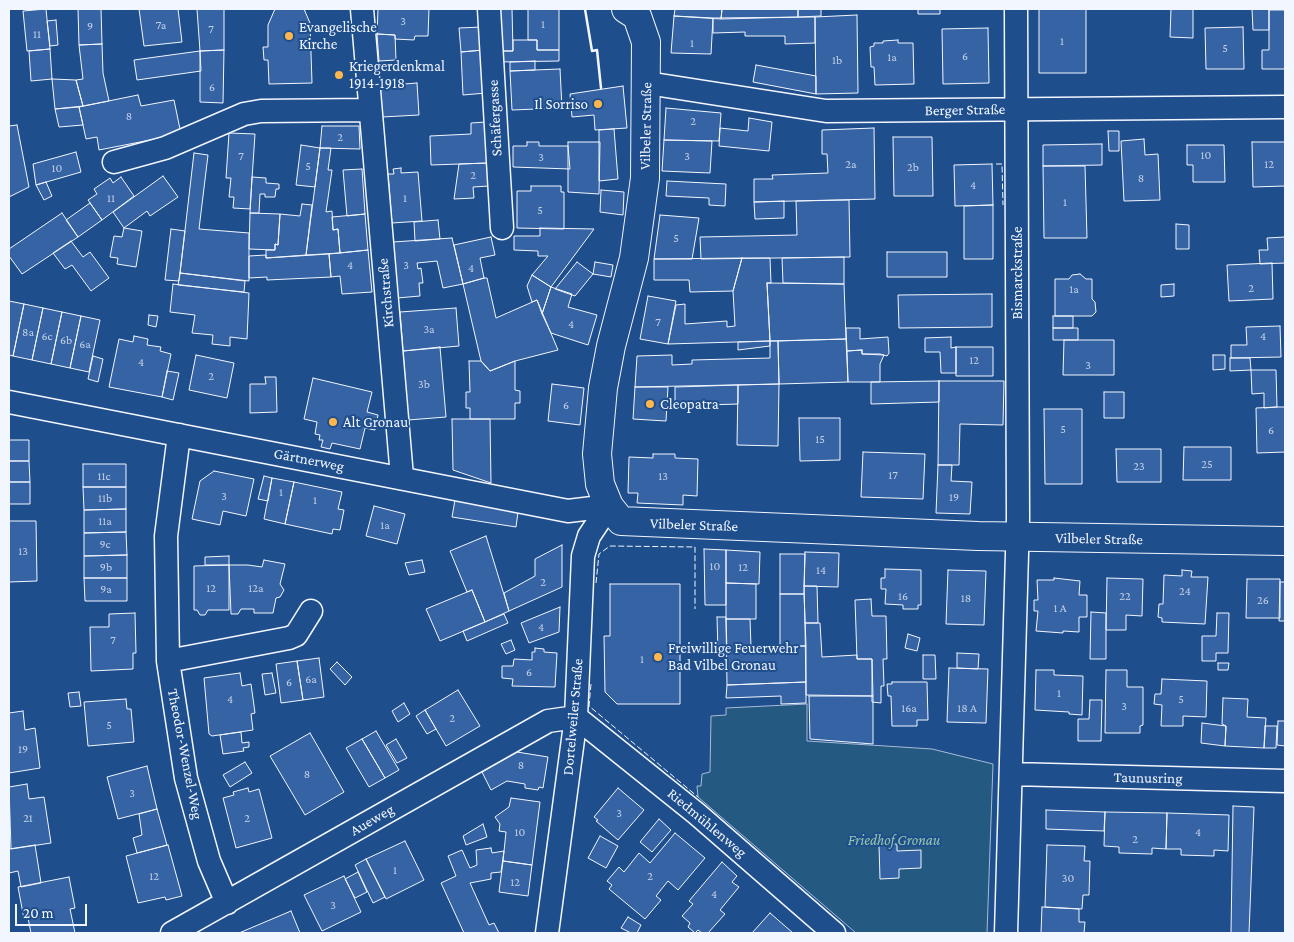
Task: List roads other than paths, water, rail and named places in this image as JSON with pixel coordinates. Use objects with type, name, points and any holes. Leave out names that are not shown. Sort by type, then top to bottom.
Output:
[{"type":"street","name":"Kirchstraße","points":[[362,9],[402,477]]},
{"type":"street","name":"Schäfergasse","points":[[488,9],[502,228]]},
{"type":"street","name":"Bismarckstraße","points":[[1016,9],[1017,537]]},
{"type":"street","name":"Vilbeler Straße","points":[[635,11],[646,42],[645,178],[639,229],[603,388],[597,454],[600,484],[608,506],[621,522],[1017,537],[1285,541]]},
{"type":"street","name":"Berger Straße","points":[[647,83],[826,111],[1285,107]]},
{"type":"street","points":[[114,162],[165,148],[244,114],[370,110]]},
{"type":"street","name":"Gärtnerweg","points":[[9,402],[402,477],[568,511],[608,506]]},
{"type":"street","name":"Theodor-Wenzel-Weg","points":[[179,435],[166,536],[168,661],[188,786],[209,861],[227,903]]},
{"type":"street","name":"Dortelweiler Straße","points":[[547,933],[576,717],[584,556],[588,536],[608,506]]},
{"type":"street","points":[[1006,933],[1017,537]]},
{"type":"street","points":[[168,661],[288,638],[296,635],[311,611]]},
{"type":"street","name":"Aueweg","points":[[172,933],[548,721],[576,717]]},
{"type":"street","name":"Riedmühlenweg","points":[[576,717],[697,814],[834,933]]},
{"type":"street","name":"Taunusring","points":[[1011,774],[1285,781]]},
{"type":"place","name":"Evangelische Kirche","points":[[289,36]]},
{"type":"place","name":"Kriegerdenkmal 1914-1918","points":[[339,75]]},
{"type":"place","name":"Il Sorriso","points":[[598,104]]},
{"type":"place","name":"Cleopatra","points":[[650,404]]},
{"type":"place","name":"Alt Gronau","points":[[333,422]]},
{"type":"place","name":"Freiwillige Feuerwehr Bad Vilbel Gronau","points":[[658,657]]},
{"type":"park label","name":"Friedhof Gronau","points":[[894,840]]}]
